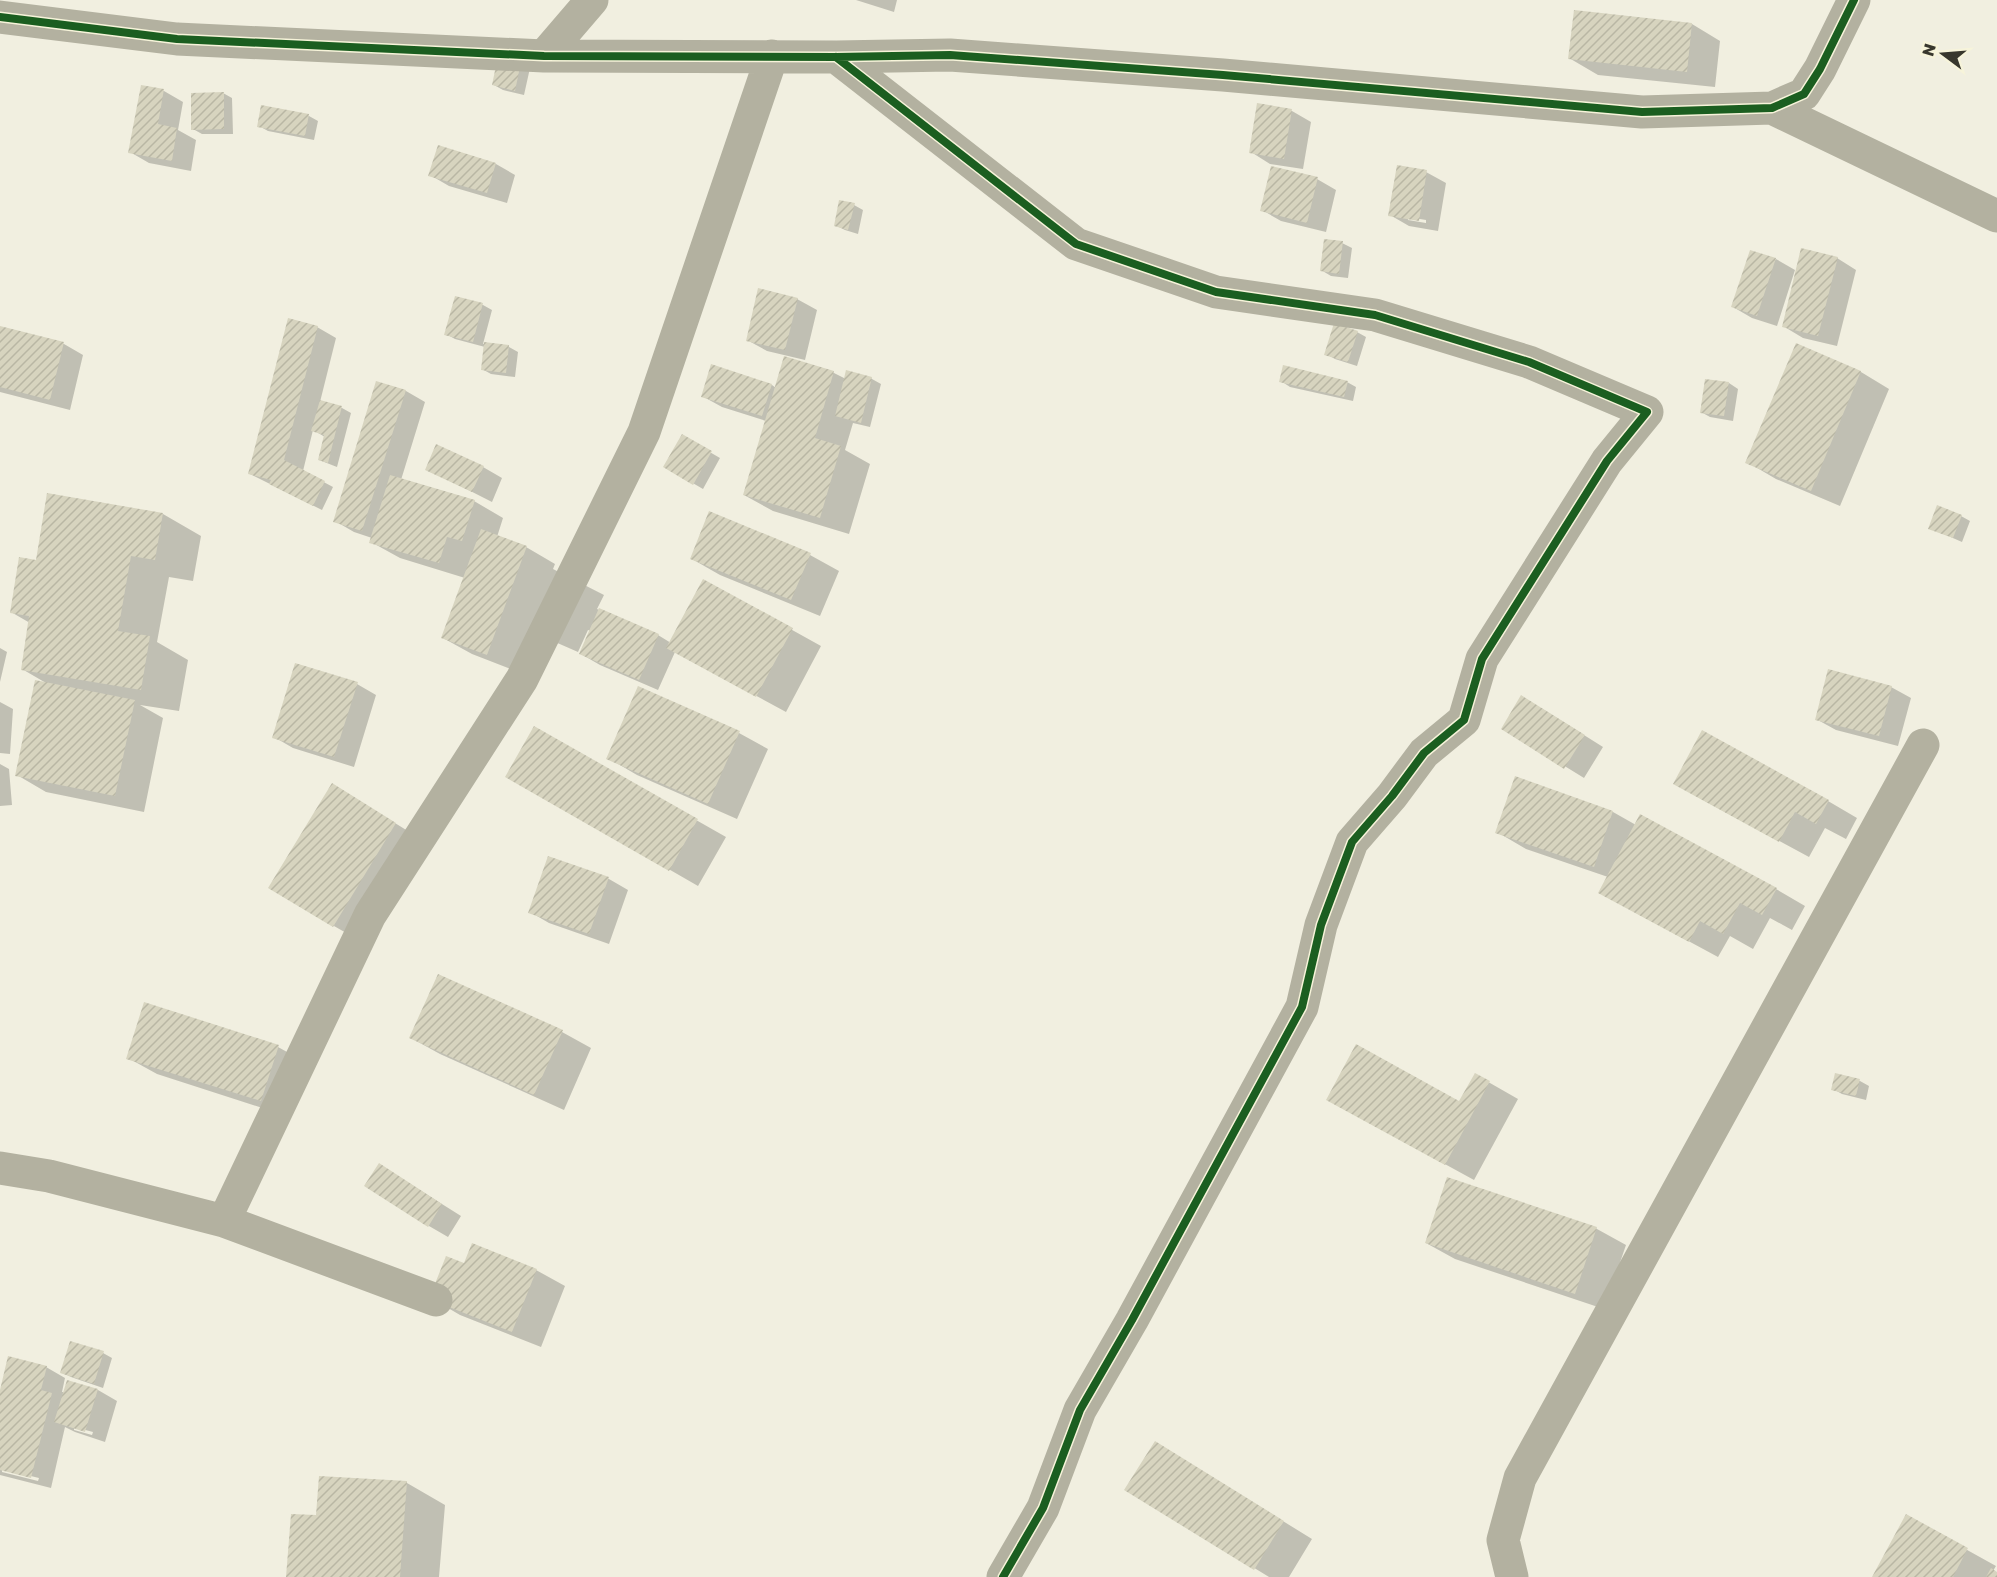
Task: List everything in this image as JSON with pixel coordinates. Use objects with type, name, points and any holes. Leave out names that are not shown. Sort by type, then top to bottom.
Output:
[{"type":"street","points":[[544,56],[592,0]]},
{"type":"street","points":[[0,17],[177,39],[544,56],[950,56],[1223,75],[1642,112],[1772,108],[1804,94],[1821,69],[1854,0]]},
{"type":"street","points":[[224,1221],[370,915],[522,679],[644,432],[772,56]]},
{"type":"street","points":[[836,57],[1076,244],[1216,292],[1375,315],[1529,362],[1647,412],[1607,461],[1482,659],[1464,720],[1424,753],[1392,796],[1352,842],[1321,925],[1302,1007],[1080,1410],[1043,1508],[1003,1577]]},
{"type":"street","points":[[1772,108],[1997,216]]},
{"type":"street","points":[[1512,1577],[1503,1540],[1520,1478],[1923,744]]},
{"type":"street","points":[[0,1168],[49,1176],[224,1221],[436,1300]]},
{"type":"building","points":[[1574,10],[1692,23],[1687,72],[1568,59]]},
{"type":"building","points":[[498,56],[521,62],[515,91],[492,85]]},
{"type":"building","points":[[141,85],[164,89],[158,124],[177,128],[172,161],[128,153]]},
{"type":"building","points":[[224,92],[224,129],[191,130],[191,93]]},
{"type":"building","points":[[1257,103],[1292,109],[1284,159],[1249,153]]},
{"type":"building","points":[[261,105],[309,114],[305,136],[257,127]]},
{"type":"building","points":[[438,145],[496,163],[487,193],[428,176]]},
{"type":"building","points":[[1397,165],[1427,170],[1419,221],[1388,216]]},
{"type":"building","points":[[1271,166],[1318,177],[1307,223],[1260,211]]},
{"type":"building","points":[[839,200],[855,203],[848,230],[834,226]]},
{"type":"building","points":[[1324,239],[1343,241],[1339,274],[1320,271]]},
{"type":"building","points":[[1801,248],[1838,257],[1818,336],[1782,327]]},
{"type":"building","points":[[1750,250],[1776,258],[1757,316],[1731,307]]},
{"type":"building","points":[[758,288],[798,298],[785,350],[746,341]]},
{"type":"building","points":[[455,296],[483,303],[473,342],[444,335]]},
{"type":"building","points":[[288,318],[318,326],[284,460],[325,481],[313,506],[269,484],[271,480],[248,474]]},
{"type":"building","points":[[1334,323],[1358,331],[1348,362],[1324,355]]},
{"type":"building","points":[[0,326],[64,342],[50,400],[0,387]]},
{"type":"building","points":[[484,342],[509,345],[506,373],[481,370]]},
{"type":"building","points":[[1796,343],[1861,371],[1811,491],[1745,463]]},
{"type":"building","points":[[784,356],[834,371],[815,438],[841,446],[820,518],[743,495]]},
{"type":"building","points":[[711,364],[772,384],[762,416],[701,397]]},
{"type":"building","points":[[1283,365],[1348,381],[1344,397],[1279,382]]},
{"type":"building","points":[[846,370],[872,377],[861,423],[835,416]]},
{"type":"building","points":[[1705,379],[1729,382],[1724,416],[1700,413]]},
{"type":"building","points":[[376,381],[406,390],[362,531],[333,522]]},
{"type":"building","points":[[320,400],[342,406],[328,463],[318,460],[324,435],[311,431]]},
{"type":"building","points":[[682,434],[712,451],[693,485],[663,467]]},
{"type":"building","points":[[436,444],[484,466],[472,492],[425,470]]},
{"type":"building","points":[[390,475],[475,500],[462,541],[447,537],[439,563],[369,543]]},
{"type":"building","points":[[47,493],[163,513],[155,560],[131,556],[118,631],[150,636],[141,690],[21,670],[29,616],[10,613],[19,557],[36,560]]},
{"type":"building","points":[[1937,505],[1962,515],[1953,538],[1928,529]]},
{"type":"building","points":[[709,511],[811,553],[791,600],[690,559]]},
{"type":"building","points":[[481,529],[527,546],[487,655],[441,638]]},
{"type":"building","points":[[703,579],[793,628],[756,697],[666,648]]},
{"type":"building","points":[[599,608],[659,634],[639,680],[579,654]]},
{"type":"building","points":[[295,663],[358,682],[334,757],[272,738]]},
{"type":"building","points":[[1828,669],[1892,686],[1879,736],[1815,720]]},
{"type":"building","points":[[35,680],[135,700],[115,796],[15,776]]},
{"type":"building","points":[[638,686],[740,731],[708,804],[606,759]]},
{"type":"building","points":[[1521,695],[1585,735],[1564,769],[1501,729]]},
{"type":"building","points":[[534,726],[698,819],[669,871],[505,777]]},
{"type":"building","points":[[1702,730],[1829,800],[1816,824],[1795,812],[1779,842],[1673,784]]},
{"type":"building","points":[[1515,776],[1613,811],[1594,867],[1495,833]]},
{"type":"building","points":[[332,783],[396,823],[333,927],[268,888]]},
{"type":"building","points":[[1640,814],[1777,888],[1762,915],[1740,903],[1723,934],[1700,921],[1689,942],[1598,893]]},
{"type":"building","points":[[548,856],[609,877],[589,934],[528,913]]},
{"type":"building","points":[[438,974],[563,1030],[534,1095],[409,1038]]},
{"type":"building","points":[[144,1002],[279,1045],[261,1101],[126,1059]]},
{"type":"building","points":[[1356,1044],[1459,1101],[1475,1073],[1490,1081],[1445,1165],[1326,1100]]},
{"type":"building","points":[[1835,1073],[1860,1079],[1856,1096],[1831,1090]]},
{"type":"building","points":[[379,1163],[442,1204],[428,1227],[364,1186]]},
{"type":"building","points":[[1447,1177],[1597,1227],[1575,1294],[1425,1243]]},
{"type":"building","points":[[472,1243],[537,1269],[512,1332],[429,1299],[446,1256],[464,1263]]},
{"type":"building","points":[[70,1341],[104,1351],[94,1384],[60,1373]]},
{"type":"building","points":[[8,1356],[47,1366],[41,1390],[52,1393],[31,1478],[0,1470],[0,1390]]},
{"type":"building","points":[[67,1380],[98,1389],[85,1432],[54,1422]]},
{"type":"building","points":[[1155,1441],[1284,1521],[1254,1570],[1124,1490]]},
{"type":"building","points":[[319,1476],[407,1481],[400,1577],[286,1577],[291,1514],[316,1515]]},
{"type":"building","points":[[1906,1514],[1968,1548],[1953,1577],[1872,1577]]},
{"type":"building","points":[[1991,1568],[1997,1572],[1997,1577],[1986,1577]]},
{"type":"cycle path","points":[[0,17],[177,39],[544,56],[950,55],[1223,75],[1642,112],[1772,108],[1804,94],[1820,69],[1854,0]]},
{"type":"cycle path","points":[[836,57],[1076,244],[1216,292],[1375,315],[1529,362],[1647,412],[1607,461],[1482,659],[1464,720],[1424,753],[1392,796],[1352,842],[1321,925],[1302,1007],[1132,1320],[1080,1410],[1043,1508],[1003,1577]]}]
